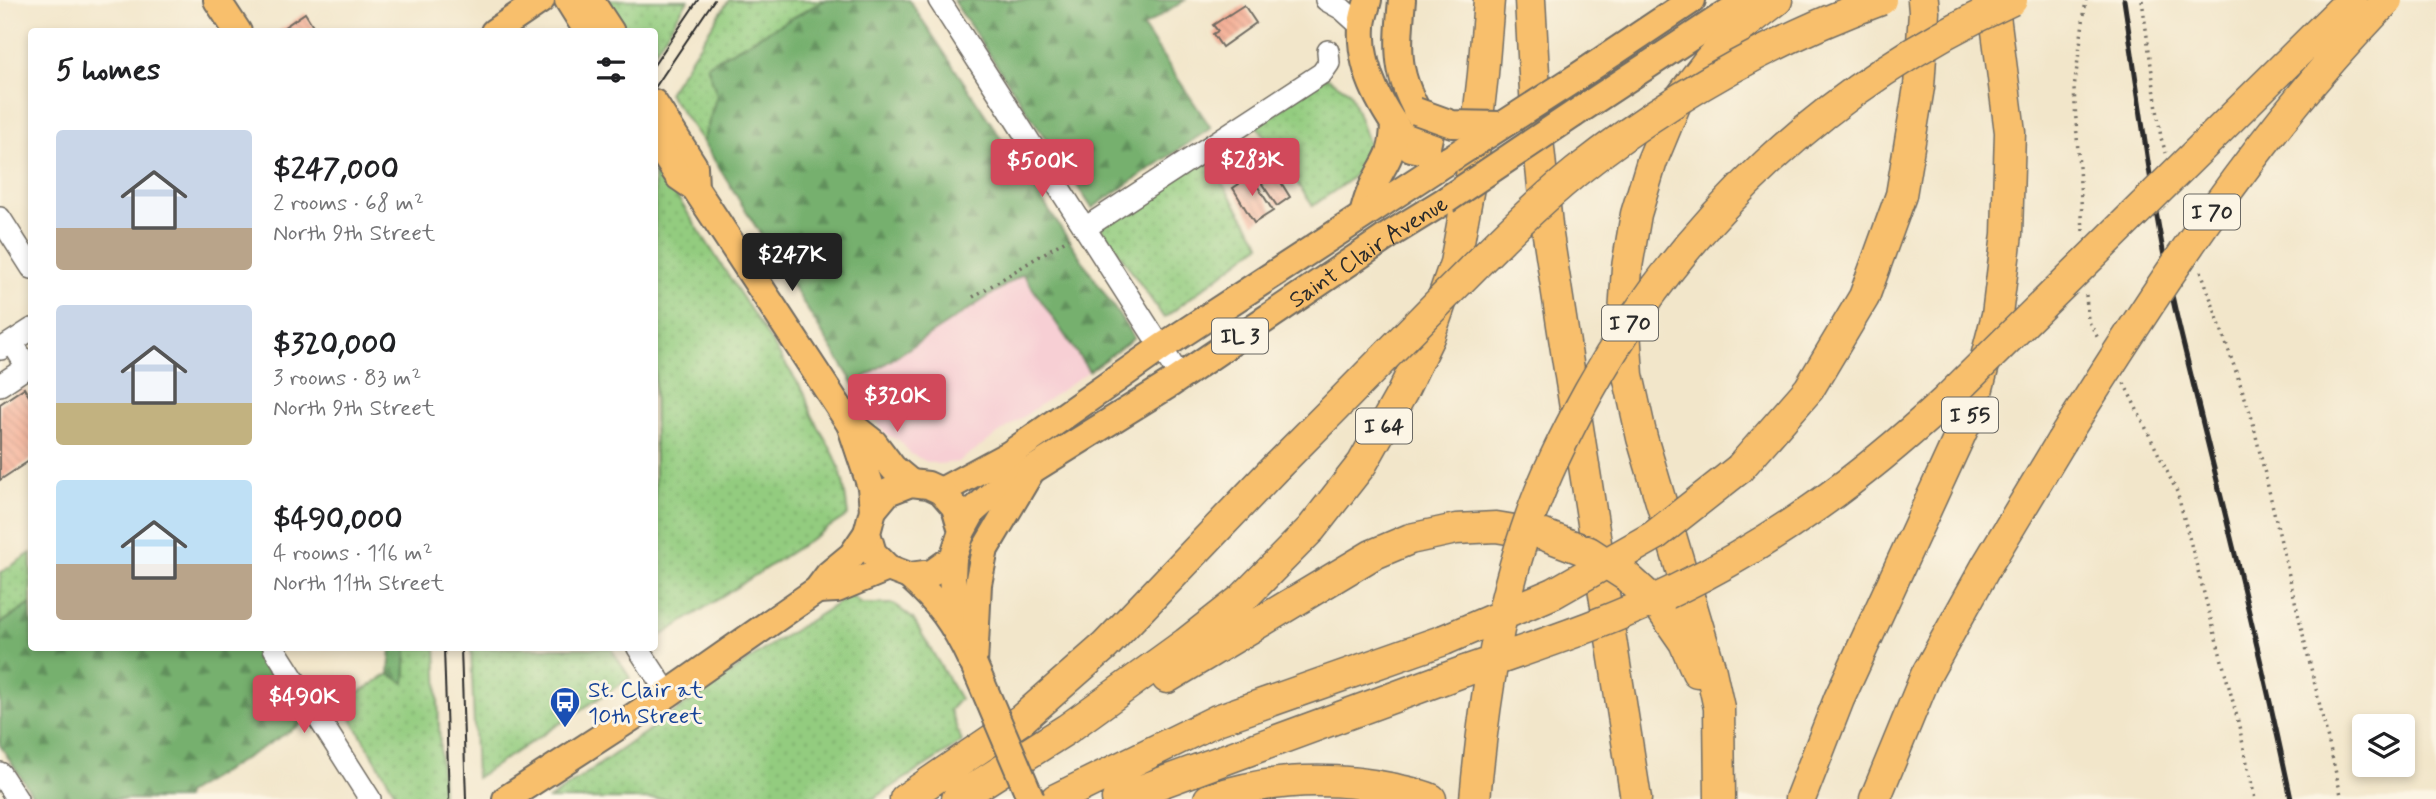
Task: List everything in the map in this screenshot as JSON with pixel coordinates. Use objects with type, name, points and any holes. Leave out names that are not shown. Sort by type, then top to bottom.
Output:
[{"type":"highway","name":"I 64","points":[[957,799],[1067,729],[1242,599],[1311,529],[1362,464],[1402,393],[1429,337],[1455,263],[1472,171],[1489,0]]},
{"type":"highway","points":[[1530,0],[1537,129],[1548,235],[1636,799]]},
{"type":"highway","points":[[1720,799],[1719,708],[1710,667],[1642,438],[1628,375],[1624,315],[1627,267],[1636,215],[1652,161],[1675,103],[1708,61],[1738,30],[1777,0]]},
{"type":"highway","points":[[905,799],[1022,719],[1105,646],[1277,466],[1522,219],[1576,172],[1640,124],[1702,85],[1795,35],[1881,0]]},
{"type":"highway","points":[[1056,799],[1217,720],[1444,639],[1554,593],[1654,536],[1739,469],[1809,389],[1864,297],[1901,195],[1919,87],[1923,0]]},
{"type":"highway","name":"I 55","points":[[1800,799],[1839,699],[1973,407],[1997,315],[2007,234],[2010,132],[1993,0]]},
{"type":"highway","name":"I 70","points":[[1475,799],[1482,716],[1499,621],[1531,515],[1566,433],[1616,342],[1678,258],[1736,191],[1798,134],[1874,76],[1962,23],[2012,0]]},
{"type":"highway","points":[[1117,799],[1574,633],[1674,591],[1769,540],[1831,497],[1895,447],[1945,401],[2351,0]]},
{"type":"highway","name":"I 70","points":[[1875,799],[1926,675],[1987,565],[2119,349],[2214,210],[2299,99],[2387,0]]},
{"type":"highway","points":[[1067,729],[1115,709],[1372,555],[1410,539],[1455,529],[1496,527],[1544,535],[1589,552],[1626,576],[1659,606],[1684,642],[1699,677],[1720,749]]},
{"type":"highway","points":[[1209,799],[1276,782],[1326,780],[1368,783],[1432,799]]},
{"type":"main road","points":[[217,0],[235,28]]},
{"type":"main road","points":[[500,28],[541,0]]},
{"type":"main road","points":[[568,0],[586,28]]},
{"type":"main road","points":[[590,0],[608,28]]},
{"type":"main road","points":[[1368,0],[1362,27],[1364,53],[1374,93],[1405,118],[1430,133],[1441,163],[1423,196],[1394,232]]},
{"type":"main road","points":[[1363,215],[1372,187],[1389,160],[1405,118],[1398,45],[1402,0]]},
{"type":"main road","name":"Saint Clair Avenue","points":[[941,491],[1010,454],[1162,347],[1692,0]]},
{"type":"main road","name":"Saint Clair Avenue","points":[[962,531],[973,511],[999,488],[1180,377],[1394,232],[1747,0]]},
{"type":"main road","points":[[658,109],[694,166],[695,188]]},
{"type":"main road","points":[[1405,118],[1452,124],[1503,125]]},
{"type":"main road","points":[[658,145],[679,177],[695,188],[850,424],[871,487],[873,553],[931,596],[956,627],[1031,799]]},
{"type":"main road","points":[[1441,163],[1488,170]]},
{"type":"main road","points":[[850,424],[874,443],[892,468],[911,483]]},
{"type":"main road","points":[[974,664],[978,584],[985,549],[1032,470]]},
{"type":"main road","points":[[506,799],[668,694],[817,590],[829,574],[852,555],[888,492],[911,483],[928,485],[941,491],[955,507],[962,531],[953,558],[956,627]]},
{"type":"main road","points":[[817,590],[837,589],[898,572],[932,573],[953,558]]},
{"type":"street","points":[[939,0],[1180,377]]},
{"type":"street","points":[[1326,0],[1342,9],[1362,27]]},
{"type":"street","points":[[1086,228],[1322,73],[1329,63],[1328,51]]},
{"type":"street","points":[[0,218],[28,262]]},
{"type":"street","points":[[0,385],[27,367],[6,345],[28,331]]},
{"type":"street","points":[[276,651],[370,799]]},
{"type":"street","points":[[640,651],[668,694]]},
{"type":"street","points":[[0,773],[17,799]]},
{"type":"path","points":[[2083,237],[2074,89],[2086,0]]},
{"type":"path","points":[[2142,0],[2161,138],[2169,164]]},
{"type":"path","points":[[973,297],[1086,228]]},
{"type":"path","points":[[2200,268],[2251,415],[2342,799]]},
{"type":"path","points":[[2086,285],[2088,320],[2101,344]]},
{"type":"path","points":[[2122,379],[2136,402],[2177,492],[2255,799]]},
{"type":"shaded area","points":[[1023,274],[1089,371],[958,462],[938,464],[911,454],[900,441],[885,434],[854,384]]},
{"type":"green space","points":[[606,0],[688,0],[658,46],[658,28],[624,28]]},
{"type":"green space","points":[[729,0],[825,0],[707,65],[717,95],[703,142],[668,93]]},
{"type":"green space","points":[[825,0],[909,0],[1134,338],[1089,371],[1023,274],[854,384],[703,142],[717,95],[707,65]]},
{"type":"green space","points":[[953,0],[1185,0],[1143,27],[1211,128],[1092,208]]},
{"type":"green space","points":[[1326,77],[1350,92],[1370,148],[1356,174],[1313,206],[1254,122]]},
{"type":"green space","points":[[1204,155],[1261,244],[1164,318],[1101,227]]},
{"type":"green space","points":[[658,167],[805,394],[814,419],[838,464],[848,515],[658,638]]},
{"type":"green space","points":[[28,555],[28,606],[0,624],[0,573]]},
{"type":"green space","points":[[851,595],[861,604],[894,604],[913,619],[960,699],[950,710],[962,742],[873,799],[550,799],[772,644]]},
{"type":"green space","points":[[28,606],[28,651],[260,651],[305,722],[186,794],[185,799],[35,799],[0,745],[0,624]]},
{"type":"green space","points":[[391,651],[407,651],[405,683],[389,674]]},
{"type":"green space","points":[[407,651],[436,651],[442,799],[399,799],[342,703],[389,674],[405,682]]},
{"type":"green space","points":[[471,651],[613,651],[630,678],[476,778]]},
{"type":"building","points":[[1244,5],[1256,23],[1222,47],[1213,34],[1218,31],[1213,25]]},
{"type":"building","points":[[305,13],[314,28],[283,28]]},
{"type":"building","points":[[1265,165],[1269,170],[1272,168],[1290,197],[1277,206],[1254,172]]},
{"type":"building","points":[[1248,171],[1273,211],[1254,223],[1233,188],[1239,184],[1236,179]]},
{"type":"building","points":[[24,388],[28,394],[28,462],[0,480],[0,404]]},
{"type":"tram line","points":[[658,59],[698,0]]},
{"type":"tram line","points":[[658,83],[714,0]]},
{"type":"tram line","points":[[444,651],[449,799]]},
{"type":"tram line","points":[[461,651],[466,799]]},
{"type":"railway","points":[[2124,0],[2167,271],[2250,615],[2291,799]]},
{"type":"place","name":"St. Clair at 10th Street","points":[[565,729]]}]
